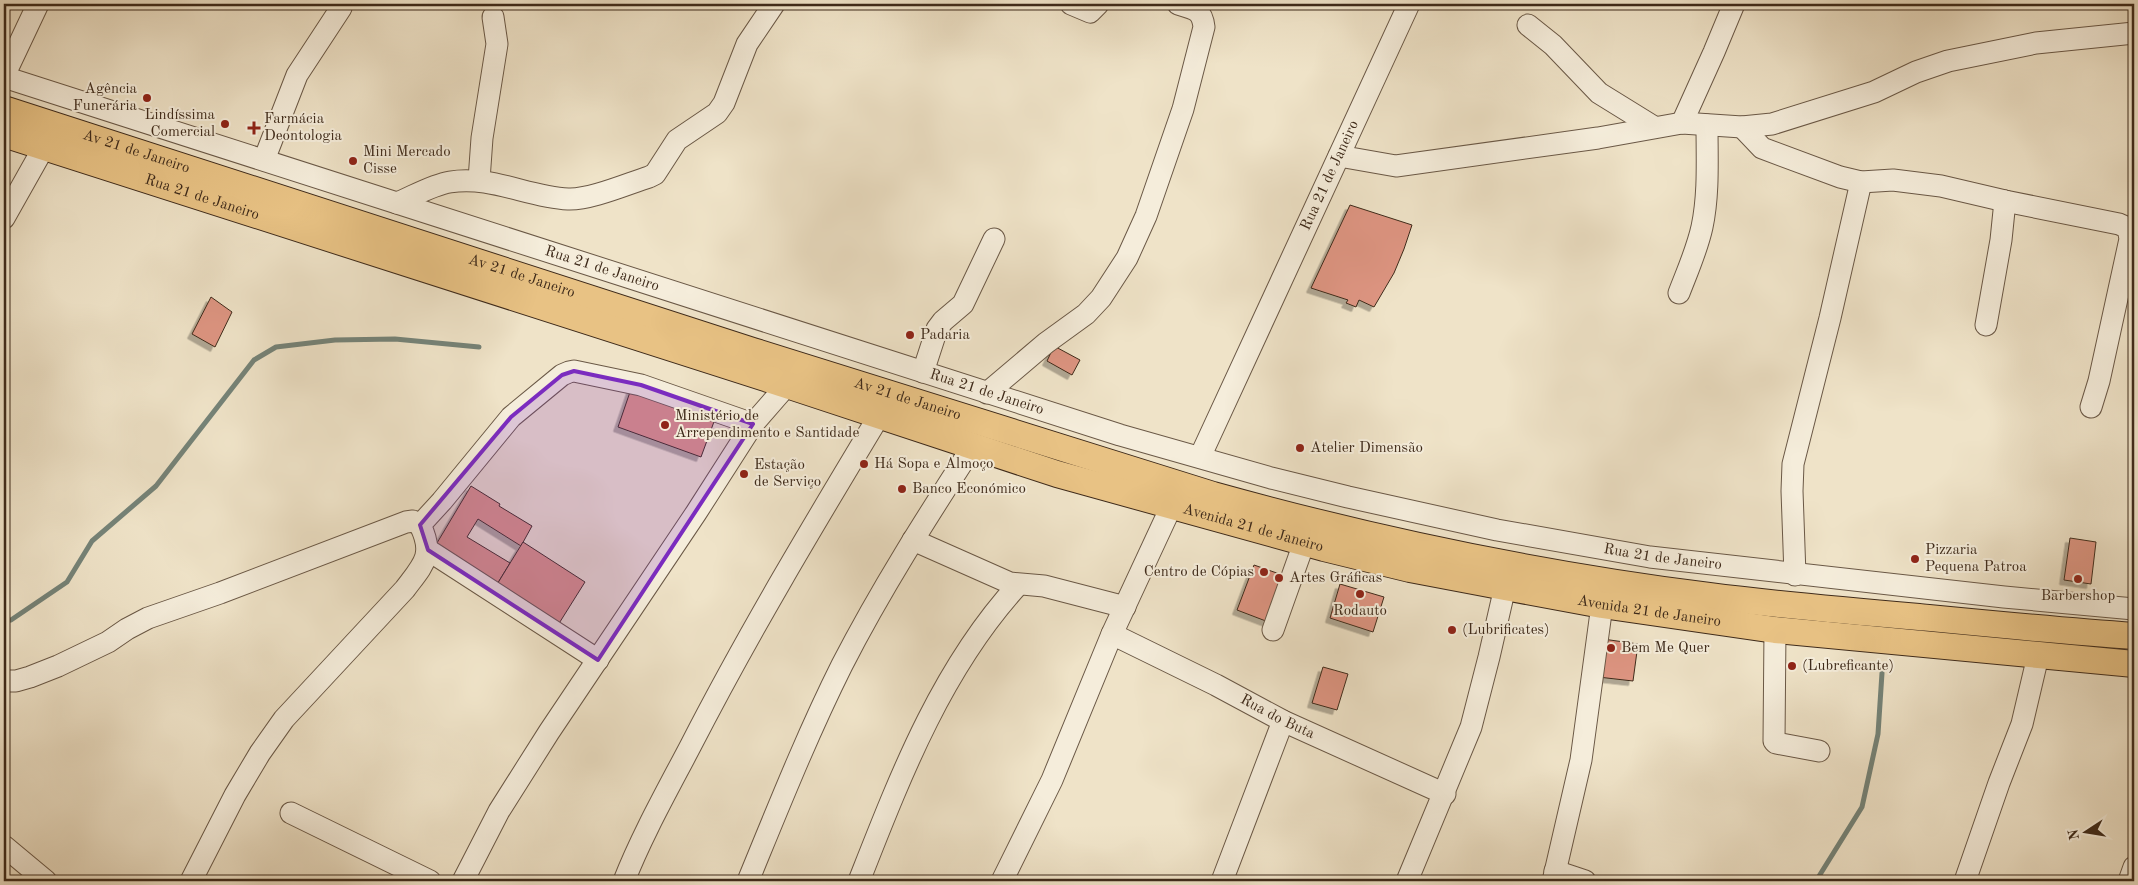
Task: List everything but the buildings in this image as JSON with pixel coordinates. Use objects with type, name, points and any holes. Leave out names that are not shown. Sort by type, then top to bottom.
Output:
[{"type":"main road","name":"Av 21 de Janeiro","points":[[4,110],[744,348],[1040,440]]},
{"type":"main road","name":"Rua 21 de Janeiro","points":[[4,134],[787,385],[1057,474],[1171,507]]},
{"type":"main road","name":"Rua 21 de Janeiro","points":[[1040,440],[1213,495]]},
{"type":"main road","name":"Avenida 21 de Janeiro","points":[[1213,495],[1265,510],[1464,556],[1601,580],[1708,596],[1815,608],[2134,636]]},
{"type":"main road","name":"Avenida 21 de Janeiro","points":[[1171,507],[1410,569],[1602,605],[1775,630],[2134,664]]},
{"type":"street","points":[[4,76],[38,4]]},
{"type":"street","points":[[397,203],[443,183],[479,180],[567,199],[606,191],[655,174],[677,140],[709,119],[724,103],[747,44],[774,4]]},
{"type":"street","points":[[1071,4],[1090,12],[1098,4]]},
{"type":"street","points":[[987,393],[1046,343],[1086,314],[1101,298],[1127,258],[1146,216],[1183,109],[1202,37],[1203,18],[1200,13],[1178,4]]},
{"type":"street","name":"Rua 21 de Janeiro","points":[[1200,457],[1409,4]]},
{"type":"street","points":[[1682,123],[1734,4]]},
{"type":"street","points":[[264,160],[296,75],[341,8]]},
{"type":"street","points":[[479,180],[482,138],[497,44],[493,17]]},
{"type":"street","points":[[1528,26],[1553,45],[1600,93],[1654,127]]},
{"type":"street","points":[[1339,156],[1387,166],[1407,166],[1598,138],[1682,123],[1742,127],[1783,122],[1874,92],[1916,72],[1948,61],[2036,43],[2134,33]]},
{"type":"street","name":"Rua 21 de Janeiro","points":[[4,76],[987,393],[1120,435],[1271,478],[1497,530],[1650,557],[1795,575],[2134,609]]},
{"type":"street","points":[[1679,294],[1698,242],[1702,225],[1706,195],[1707,125]]},
{"type":"street","points":[[1742,127],[1757,144],[1770,152],[1814,169],[1861,182],[1916,182],[1941,186],[2119,224],[2128,228],[2130,239],[2099,381],[2091,408]]},
{"type":"street","points":[[4,218],[44,147]]},
{"type":"street","points":[[1795,575],[1793,464],[1830,318],[1861,182]]},
{"type":"street","points":[[1986,325],[2001,240],[2005,201]]},
{"type":"street","points":[[923,372],[937,329],[943,321],[959,310],[963,304],[994,240]]},
{"type":"street","points":[[420,525],[511,417],[562,375],[569,372],[641,385],[753,424]]},
{"type":"street","points":[[463,881],[499,811],[753,424],[787,385]]},
{"type":"street","points":[[624,881],[670,785],[721,686],[879,416]]},
{"type":"street","points":[[748,881],[808,737],[843,664],[913,540],[972,446]]},
{"type":"street","points":[[1002,881],[1052,780],[1112,634],[1171,507]]},
{"type":"street","points":[[4,681],[16,681],[58,666],[108,642],[148,618],[220,593],[406,522],[413,521],[420,525],[426,536],[428,550],[421,567],[405,589],[284,719],[260,753],[235,795],[191,881]]},
{"type":"street","points":[[913,540],[1018,585],[1044,586],[1125,606]]},
{"type":"street","points":[[1273,630],[1304,543]]},
{"type":"street","points":[[428,550],[598,660]]},
{"type":"street","points":[[859,881],[894,794],[927,722],[954,672],[977,637],[1018,585]]},
{"type":"street","points":[[1407,881],[1445,794],[1471,727],[1504,588]]},
{"type":"street","points":[[1585,881],[1554,876],[1580,760],[1602,605]]},
{"type":"street","points":[[1775,630],[1774,741],[1819,752]]},
{"type":"street","name":"Rua do Buta","points":[[1112,634],[1216,685],[1283,721],[1445,794]]},
{"type":"street","points":[[1965,881],[2022,724],[2038,656]]},
{"type":"street","points":[[1222,881],[1283,721]]},
{"type":"street","points":[[291,813],[430,881]]},
{"type":"street","points":[[4,846],[46,881]]},
{"type":"street","points":[[2129,881],[2134,867]]},
{"type":"highlighted area","points":[[574,371],[641,385],[753,424],[598,660],[428,550],[420,525],[511,417],[562,375]]},
{"type":"waterway","points":[[4,621],[11,620],[67,582],[92,541],[156,486],[254,360],[276,347],[335,340],[395,339],[479,347]]},
{"type":"waterway","points":[[1816,881],[1862,807],[1878,734],[1882,673]]},
{"type":"place","name":"Agência Funerária","points":[[147,98]]},
{"type":"place","name":"Lindíssima Comercial","points":[[225,124]]},
{"type":"place","name":"Farmácia Deontologia","points":[[254,128]]},
{"type":"place","name":"Mini Mercado Cisse","points":[[353,161]]},
{"type":"place","name":"Padaria","points":[[910,335]]},
{"type":"place","name":"Ministério de Arrependimento e Santidade","points":[[665,425]]},
{"type":"place","name":"Atelier Dimensão","points":[[1300,448]]},
{"type":"place","name":"Há Sopa e Almoço","points":[[864,464]]},
{"type":"place","name":"Estação de Serviço","points":[[744,474]]},
{"type":"place","name":"Banco Económico","points":[[902,489]]},
{"type":"place","name":"Pizzaria Pequena Patroa","points":[[1915,559]]},
{"type":"place","name":"Centro de Cópias","points":[[1264,572]]},
{"type":"place","name":"Artes Gráficas","points":[[1279,578]]},
{"type":"place","name":"Barbershop","points":[[2078,579]]},
{"type":"place","name":"Rodauto","points":[[1360,594]]},
{"type":"place","name":"(Lubrificates)","points":[[1452,630]]},
{"type":"place","name":"Bem Me Quer","points":[[1611,648]]},
{"type":"place","name":"(Lubreficante)","points":[[1792,666]]}]
